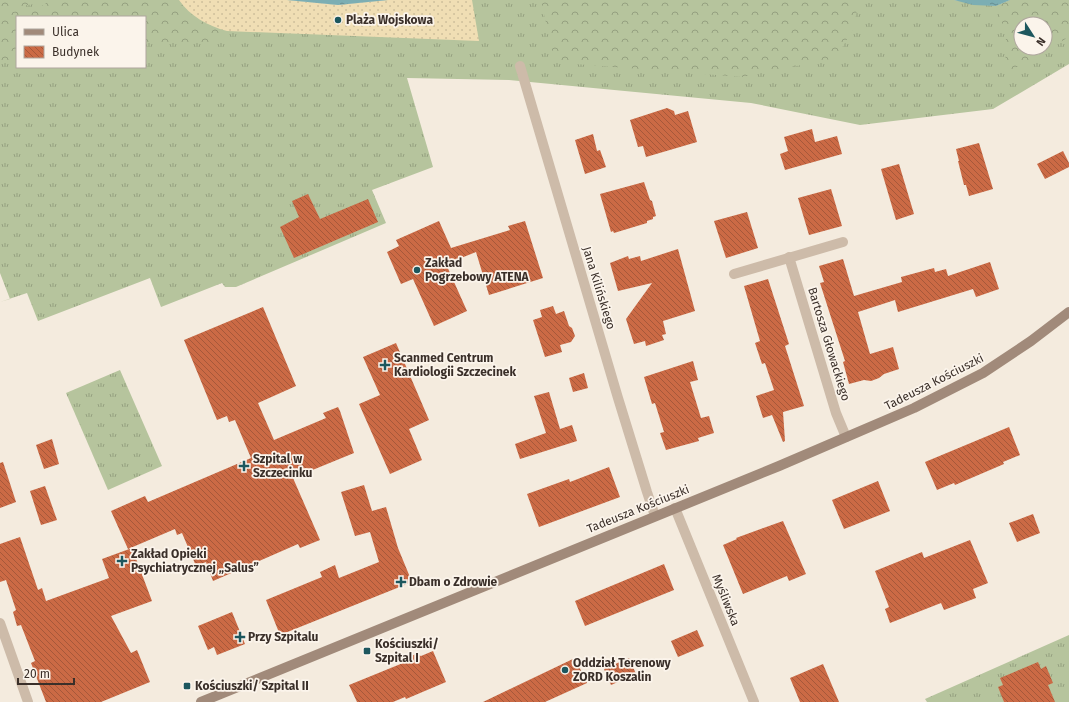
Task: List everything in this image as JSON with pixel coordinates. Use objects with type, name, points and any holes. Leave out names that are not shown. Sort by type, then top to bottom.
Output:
[{"type":"street","name":"Jana Kilińskiego","points":[[520,66],[655,516]]},
{"type":"street","points":[[734,274],[843,242]]},
{"type":"street","name":"Bartosza Głowackiego","points":[[789,257],[836,413],[846,438]]},
{"type":"street","name":"Tadeusza Kościuszki","points":[[201,702],[846,438],[914,408],[983,374],[1031,341],[1069,312]]},
{"type":"street","name":"Myśliwska","points":[[675,508],[754,702]]},
{"type":"street","points":[[0,623],[28,702]]},
{"type":"green space","points":[[0,0],[287,0],[338,5],[388,0],[954,0],[996,6],[1010,0],[1069,0],[1069,64],[993,109],[860,125],[751,103],[509,80],[407,78],[433,167],[372,190],[386,223],[236,287],[225,287],[222,283],[161,307],[150,278],[38,321],[27,293],[10,299],[0,273]]},
{"type":"green space","points":[[0,0],[43,0],[39,3],[0,10]]},
{"type":"green space","points":[[51,0],[179,0],[198,19],[222,29],[218,41],[211,43],[146,42],[146,16],[16,16],[16,61],[0,64],[0,14],[40,7]]},
{"type":"green space","points":[[541,0],[859,0],[853,29],[836,58],[742,77],[563,63],[553,55]]},
{"type":"green space","points":[[1010,0],[1069,0],[1069,37],[1053,46],[1053,16],[1013,16],[1013,56],[1036,56],[1005,74],[1006,34],[996,6]]},
{"type":"green space","points":[[120,370],[162,466],[108,490],[66,393]]},
{"type":"green space","points":[[1069,635],[1069,702],[927,702],[925,699]]},
{"type":"sand","name":"Plaża Wojskowa","points":[[179,0],[287,0],[338,5],[388,0],[472,0],[479,41],[227,31],[200,20],[188,11]]},
{"type":"water","points":[[287,0],[388,0],[338,5]]},
{"type":"water","points":[[954,0],[1010,0],[996,6],[973,5]]},
{"type":"building","points":[[667,108],[674,111],[675,115],[688,111],[697,142],[646,157],[643,146],[638,147],[630,120]]},
{"type":"building","points":[[812,129],[815,142],[837,136],[842,154],[785,170],[780,154],[788,151],[784,137]]},
{"type":"building","points":[[593,134],[597,151],[600,150],[606,167],[585,174],[575,140]]},
{"type":"building","points":[[979,143],[993,189],[969,196],[966,185],[964,185],[956,149]]},
{"type":"building","points":[[1063,151],[1069,163],[1069,167],[1045,179],[1037,164]]},
{"type":"building","points":[[899,164],[914,214],[896,220],[881,169]]},
{"type":"building","points":[[644,182],[650,200],[652,201],[656,216],[647,221],[647,223],[614,233],[613,231],[611,232],[600,194]]},
{"type":"building","points":[[831,189],[842,226],[809,235],[798,198]]},
{"type":"building","points":[[308,194],[320,219],[368,199],[378,222],[294,258],[280,227],[299,217],[292,201]]},
{"type":"building","points":[[747,212],[758,248],[726,258],[714,221]]},
{"type":"building","points":[[439,221],[451,248],[510,230],[508,226],[525,221],[543,278],[489,295],[476,252],[446,264],[467,311],[434,326],[413,279],[401,284],[387,252],[399,246],[396,240]]},
{"type":"building","points":[[678,249],[695,311],[663,321],[666,334],[662,335],[664,340],[646,346],[645,341],[634,344],[626,319],[652,283],[618,291],[610,263],[628,256],[629,259],[640,256],[641,261]]},
{"type":"building","points":[[843,259],[854,296],[902,282],[901,277],[934,268],[935,272],[946,269],[948,276],[990,262],[999,289],[976,297],[973,289],[898,312],[895,300],[858,312],[870,354],[893,347],[899,369],[884,374],[871,381],[864,380],[849,384],[843,362],[845,361],[820,283],[824,282],[819,266]]},
{"type":"building","points":[[768,279],[789,344],[785,346],[804,406],[783,412],[785,441],[783,442],[772,415],[763,418],[756,396],[774,390],[765,363],[762,364],[755,343],[760,341],[744,286]]},
{"type":"building","points":[[553,306],[556,314],[564,311],[569,326],[572,328],[575,336],[571,342],[560,345],[562,352],[545,357],[533,320],[542,317],[540,310]]},
{"type":"building","points":[[263,307],[296,386],[258,403],[274,440],[326,418],[323,413],[338,407],[354,453],[293,478],[320,540],[300,548],[298,544],[213,581],[206,562],[196,566],[182,533],[177,535],[175,529],[128,549],[111,511],[145,496],[148,502],[251,458],[235,420],[229,422],[227,416],[217,420],[184,340]]},
{"type":"building","points":[[396,343],[429,420],[409,429],[422,460],[390,474],[359,404],[380,395],[363,357]]},
{"type":"building","points":[[693,361],[698,380],[690,382],[701,418],[709,416],[714,433],[698,438],[699,441],[666,450],[660,433],[664,432],[655,403],[652,404],[644,377]]},
{"type":"building","points":[[584,373],[588,388],[573,392],[569,378]]},
{"type":"building","points":[[549,392],[560,429],[572,425],[577,441],[520,459],[515,444],[546,433],[534,396]]},
{"type":"building","points":[[1009,427],[1020,455],[1003,462],[1004,464],[955,485],[954,483],[937,490],[925,462]]},
{"type":"building","points":[[52,439],[59,464],[44,469],[36,445]]},
{"type":"building","points":[[3,462],[16,502],[0,508],[0,463]]},
{"type":"building","points":[[609,467],[620,497],[539,527],[527,494],[569,479],[570,482]]},
{"type":"building","points":[[878,481],[890,511],[844,529],[832,500]]},
{"type":"building","points":[[364,485],[372,511],[386,507],[398,548],[412,582],[280,635],[266,600],[322,577],[320,572],[335,565],[339,578],[379,562],[370,532],[355,536],[341,492]]},
{"type":"building","points":[[45,486],[57,520],[41,525],[30,491]]},
{"type":"building","points":[[1033,514],[1040,533],[1017,542],[1009,523]]},
{"type":"building","points":[[783,521],[806,574],[789,581],[787,576],[743,594],[723,545],[737,539],[736,538]]},
{"type":"building","points":[[20,537],[38,590],[42,588],[46,601],[109,578],[102,559],[132,548],[152,601],[111,616],[131,653],[137,650],[150,682],[101,702],[46,702],[31,663],[35,661],[21,625],[17,626],[13,612],[16,610],[6,580],[0,582],[0,544]]},
{"type":"building","points":[[970,540],[988,583],[973,589],[976,598],[944,610],[941,603],[890,623],[885,609],[889,607],[875,571],[922,552],[924,558]]},
{"type":"building","points":[[664,564],[674,590],[585,626],[575,601]]},
{"type":"building","points":[[232,612],[245,644],[217,655],[214,647],[208,650],[198,626]]},
{"type":"building","points":[[697,630],[704,646],[678,657],[671,641]]},
{"type":"building","points":[[433,651],[446,682],[406,699],[405,697],[393,702],[357,702],[349,685],[403,663],[406,658],[416,654],[421,656]]},
{"type":"building","name":"Oddział Terenowy ZORD Koszalin","points":[[575,658],[587,683],[545,702],[483,702]]},
{"type":"building","points":[[629,658],[636,674],[611,685],[604,669]]},
{"type":"building","points":[[1038,662],[1041,669],[1046,666],[1053,683],[1048,685],[1055,702],[1004,702],[998,687],[1003,685],[1000,678]]},
{"type":"building","points":[[823,664],[839,702],[800,702],[790,678]]},
{"type":"place","name":"Plaża Wojskowa","points":[[338,20]]},
{"type":"place","name":"Zakład Pogrzebowy ATENA","points":[[417,270]]},
{"type":"place","name":"Scanmed Centrum Kardiologii Szczecinek","points":[[385,365]]},
{"type":"place","name":"Szpital w Szczecinku","points":[[244,466]]},
{"type":"place","name":"Zakład Opieki Psychiatrycznej „Salus”","points":[[122,561]]},
{"type":"place","name":"Dbam o Zdrowie","points":[[401,582]]},
{"type":"place","name":"Przy Szpitalu","points":[[240,637]]},
{"type":"place","name":"Kościuszki/ Szpital I","points":[[367,651]]},
{"type":"place","name":"Oddział Terenowy ZORD Koszalin","points":[[565,670]]},
{"type":"place","name":"Kościuszki/ Szpital II","points":[[187,686]]}]
